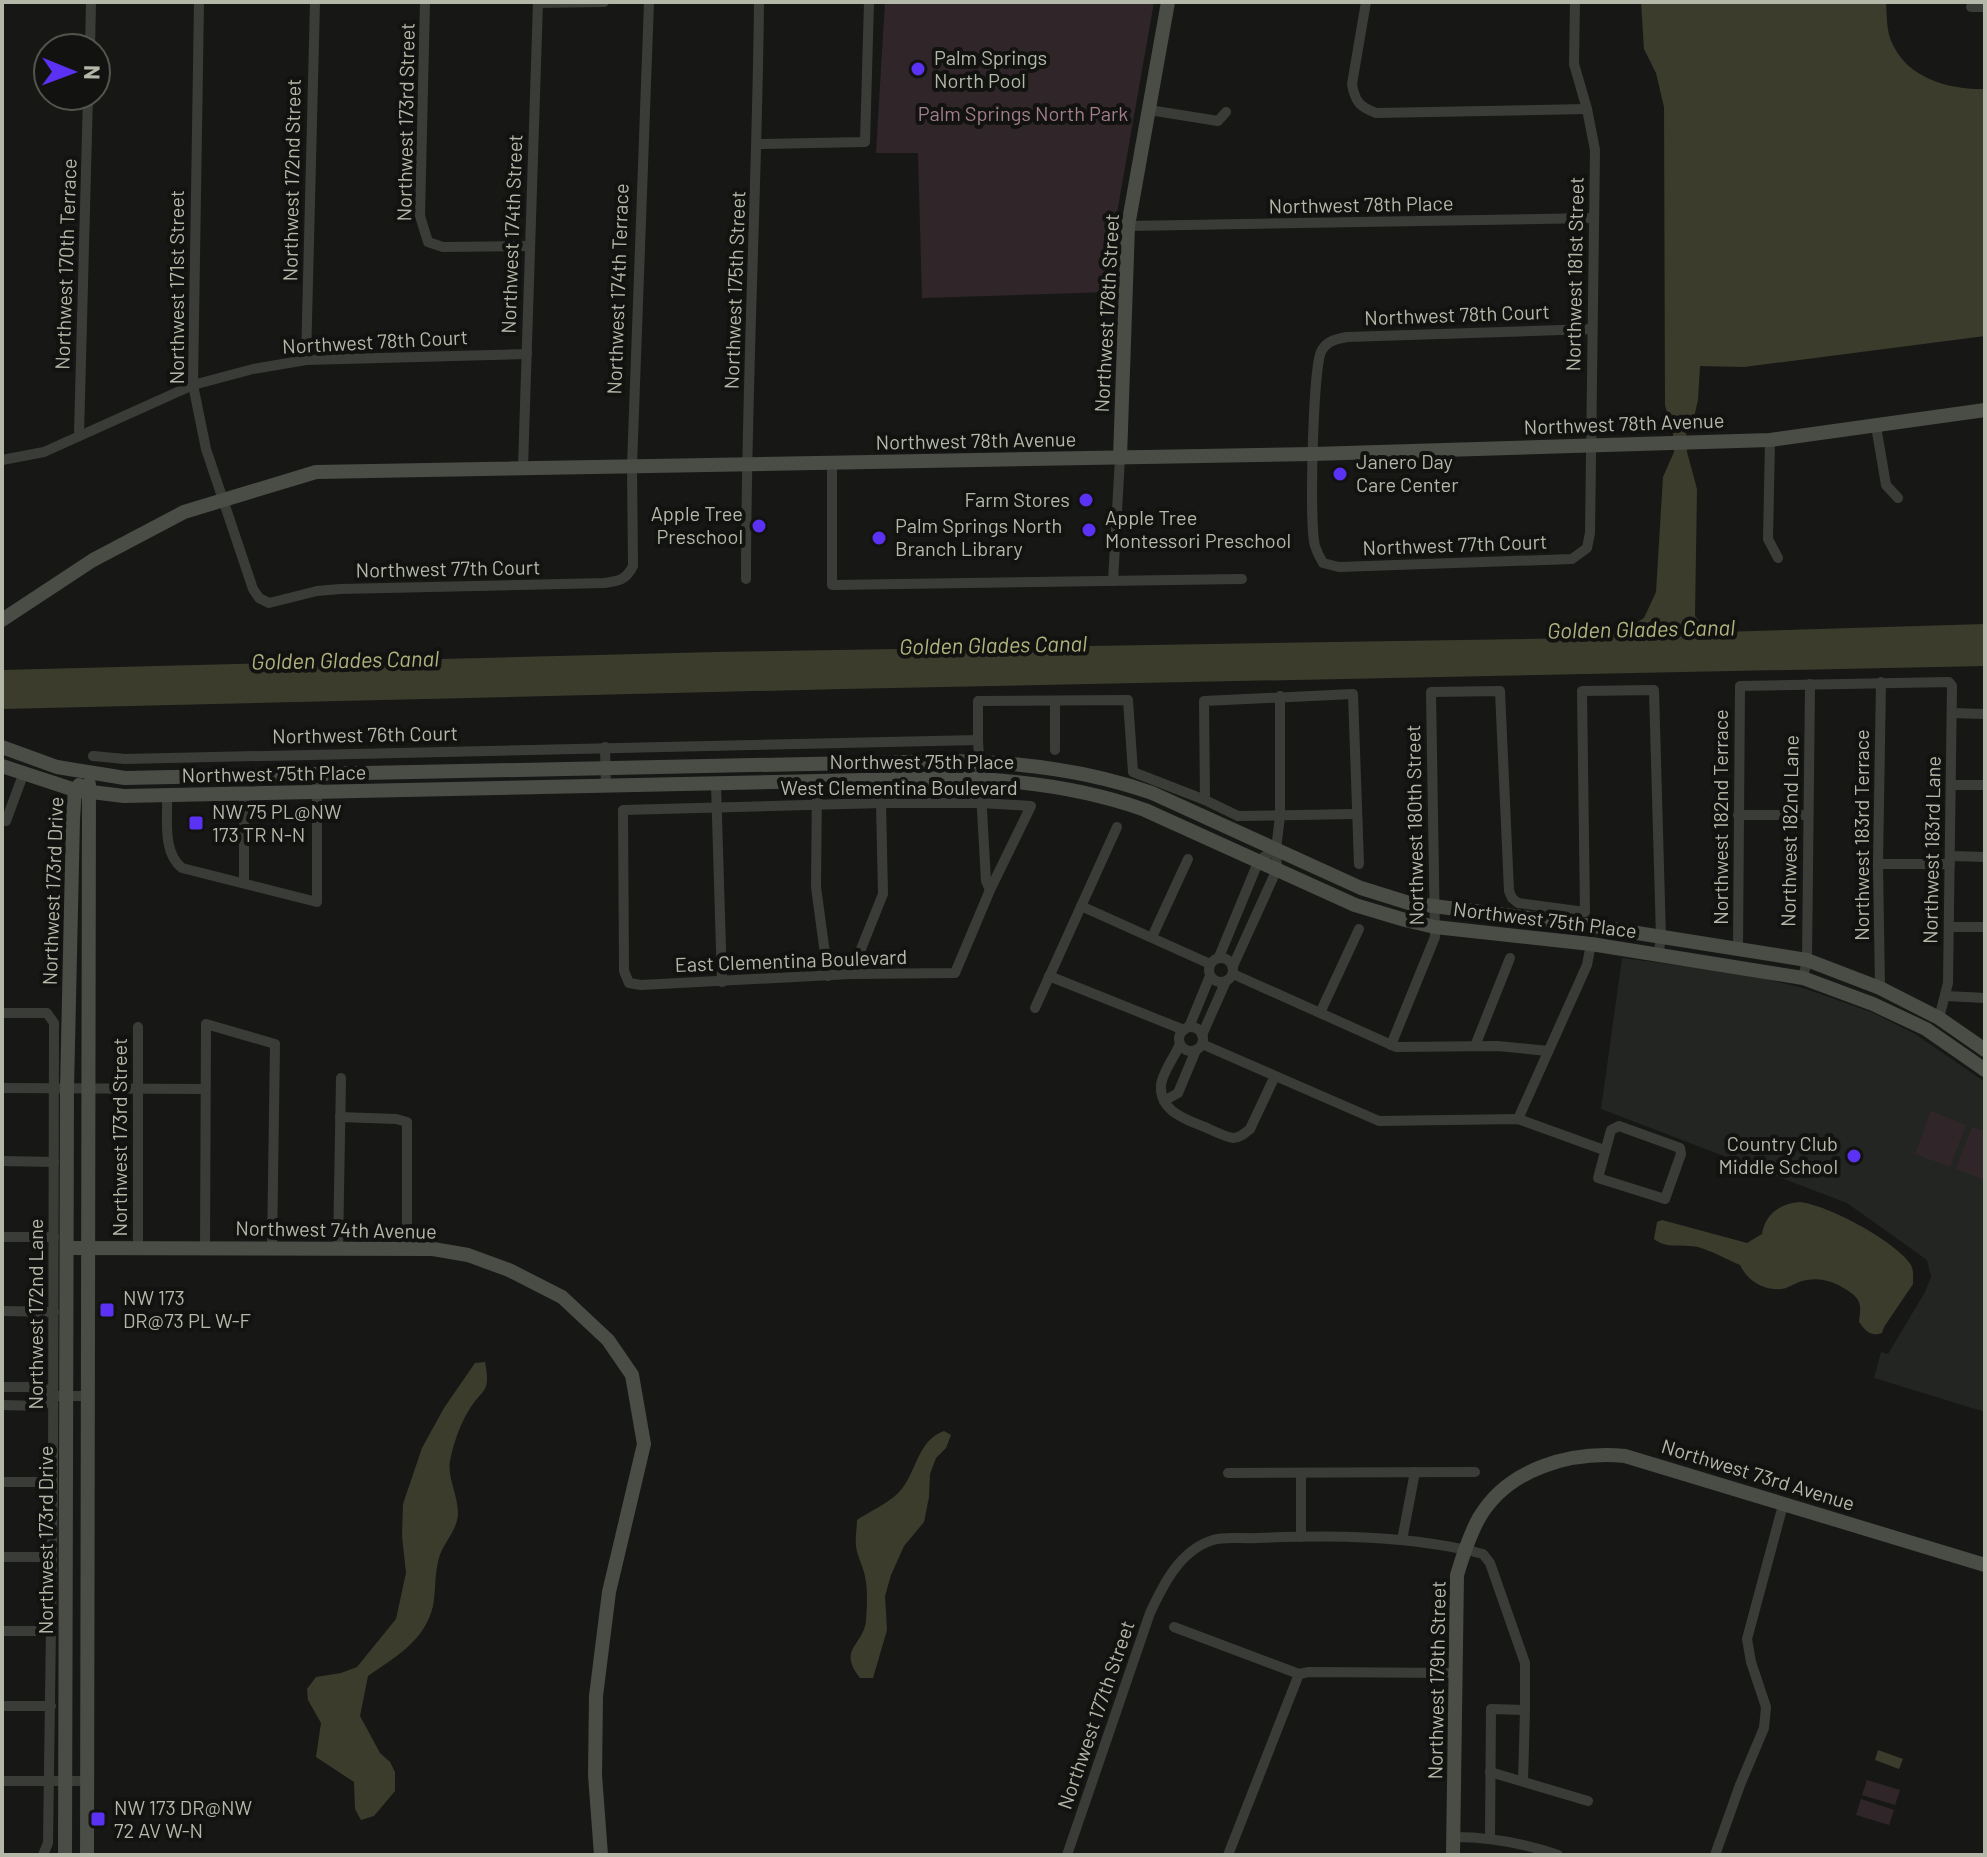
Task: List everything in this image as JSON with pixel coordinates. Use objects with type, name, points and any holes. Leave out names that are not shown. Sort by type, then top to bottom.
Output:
[{"type":"street","points":[[90,32],[91,2]]},
{"type":"street","name":"Northwest 171st Street","points":[[199,2],[193,385],[206,449],[221,500],[253,589],[259,598],[269,603]]},
{"type":"street","name":"Northwest 172nd Street","points":[[306,360],[315,2]]},
{"type":"street","name":"Northwest 173rd Street","points":[[425,2],[420,216],[428,242],[443,247],[528,246]]},
{"type":"street","points":[[538,3],[604,2]]},
{"type":"street","name":"Northwest 174th Terrace","points":[[628,576],[633,566],[632,466],[649,2]]},
{"type":"street","name":"Northwest 175th Street","points":[[746,579],[746,466],[758,144],[759,2]]},
{"type":"street","points":[[758,144],[865,142],[869,2]]},
{"type":"street","name":"Northwest 178th Street","points":[[1113,581],[1128,226],[1168,2]]},
{"type":"street","points":[[1366,2],[1352,84],[1354,98],[1362,107],[1376,113],[1587,109]]},
{"type":"street","name":"Northwest 181st Street","points":[[1575,2],[1574,64],[1595,150],[1590,533],[1587,548]]},
{"type":"street","name":"Northwest 174th Street","points":[[523,467],[538,3]]},
{"type":"street","points":[[1971,7],[1985,7]]},
{"type":"street","points":[[1149,110],[1218,121],[1226,112]]},
{"type":"street","name":"Northwest 170th Terrace","points":[[79,434],[88,112]]},
{"type":"street","name":"Northwest 78th Place","points":[[1128,226],[1594,218]]},
{"type":"street","name":"Northwest 78th Court","points":[[1313,454],[1318,364],[1326,345],[1332,340],[1591,329]]},
{"type":"street","name":"Northwest 78th Court","points":[[2,460],[44,452],[193,385],[253,369],[306,360],[527,354]]},
{"type":"street","name":"Northwest 78th Avenue","points":[[2,620],[93,560],[184,512],[316,472],[1313,454],[1770,440],[1985,410]]},
{"type":"street","points":[[1876,426],[1886,485],[1898,498]]},
{"type":"street","points":[[1770,440],[1768,539],[1778,558]]},
{"type":"street","name":"Northwest 77th Court","points":[[1313,454],[1314,545],[1323,563],[1339,567],[1572,559],[1587,548]]},
{"type":"street","points":[[832,464],[832,585],[1242,579]]},
{"type":"street","name":"Northwest 77th Court","points":[[269,603],[329,590],[604,583],[620,581],[628,576]]},
{"type":"street","points":[[1810,684],[1881,682]]},
{"type":"street","name":"Northwest 183rd Lane","points":[[1881,682],[1949,682],[1952,686],[1949,927],[1946,996],[1939,1018]]},
{"type":"street","name":"Northwest 183rd Terrace","points":[[1880,988],[1878,864],[1881,682]]},
{"type":"street","name":"Northwest 182nd Terrace","points":[[1738,949],[1740,686],[1810,684]]},
{"type":"street","name":"Northwest 182nd Lane","points":[[1803,978],[1807,960],[1810,684]]},
{"type":"street","name":"Northwest 180th Street","points":[[1391,1045],[1435,937],[1431,692],[1500,691],[1509,891],[1518,903],[1585,912],[1582,691],[1654,690],[1661,938]]},
{"type":"street","points":[[1205,800],[1204,701],[1353,694],[1359,864]]},
{"type":"street","points":[[1164,1101],[1178,1093],[1277,869],[1280,696]]},
{"type":"street","points":[[990,890],[986,881],[981,803],[978,701],[1128,700],[1133,772],[1238,816],[1355,814]]},
{"type":"street","points":[[1055,701],[1055,750]]},
{"type":"street","points":[[1952,713],[1985,714]]},
{"type":"street","name":"Northwest 76th Court","points":[[93,756],[125,759],[978,740]]},
{"type":"street","name":"Northwest 75th Place","points":[[2,747],[40,762],[88,774],[125,778],[980,761],[1056,768],[1152,793],[1361,888],[1409,903],[1593,926],[1807,960],[1880,988],[1939,1018],[1985,1050]]},
{"type":"street","points":[[605,747],[606,786]]},
{"type":"street","points":[[125,759],[125,778]]},
{"type":"street","points":[[722,982],[716,784],[721,775],[746,765]]},
{"type":"street","name":"Northwest 75th Place","points":[[2,766],[23,775],[91,793],[167,796],[980,779],[1053,786],[1114,799],[1145,810],[1355,905],[1435,927],[1591,944],[1803,978],[1873,1004],[1926,1029],[1985,1070]]},
{"type":"street","name":"Northwest 173rd Drive","points":[[65,1855],[60,1396],[67,1248],[61,1088],[75,790],[88,774]]},
{"type":"street","name":"Northwest 173rd Drive","points":[[87,1855],[91,793],[88,774]]},
{"type":"street","points":[[6,821],[23,775]]},
{"type":"street","points":[[167,796],[169,850],[173,861],[182,868],[317,902],[317,775]]},
{"type":"street","points":[[817,781],[816,887],[828,976]]},
{"type":"street","points":[[1952,785],[1985,785]]},
{"type":"street","points":[[244,794],[244,882]]},
{"type":"street","points":[[851,974],[883,894],[881,803]]},
{"type":"street","name":"West Clementina Boulevard","points":[[629,983],[624,971],[623,810],[881,803],[1031,806],[990,890]]},
{"type":"street","points":[[1738,815],[1808,815]]},
{"type":"street","points":[[1035,1008],[1117,827]]},
{"type":"street","points":[[1276,849],[1259,860],[1187,1028],[1179,1036],[1184,1049],[1200,1043],[1379,1121],[1518,1119],[1604,1150]]},
{"type":"street","points":[[1878,864],[1985,857]]},
{"type":"street","points":[[1152,937],[1188,859]]},
{"type":"street","name":"East Clementina Boulevard","points":[[629,983],[955,973],[990,890]]},
{"type":"street","points":[[1081,906],[1213,966],[1229,960],[1230,974]]},
{"type":"street","points":[[1949,927],[1985,927]]},
{"type":"street","points":[[1320,1013],[1359,929]]},
{"type":"street","points":[[1658,956],[1661,938]]},
{"type":"street","points":[[1518,1119],[1587,965],[1591,944]]},
{"type":"street","points":[[1475,1046],[1510,958]]},
{"type":"street","points":[[1213,966],[1217,981],[1230,974]]},
{"type":"street","points":[[1230,974],[1391,1045],[1548,1051]]},
{"type":"street","points":[[1049,976],[1187,1028],[1197,1029],[1200,1043]]},
{"type":"street","points":[[1946,996],[1985,998]]},
{"type":"street","name":"Northwest 172nd Lane","points":[[2,1013],[47,1013],[54,1023],[61,1088],[54,1162],[54,1312],[60,1396],[53,1482],[48,1843],[43,1855]]},
{"type":"street","points":[[205,1248],[206,1024],[275,1044],[272,1248]]},
{"type":"street","name":"Northwest 173rd Street","points":[[138,1027],[138,1247]]},
{"type":"street","points":[[1180,1044],[1161,1084],[1164,1101],[1180,1117],[1234,1138],[1243,1136],[1250,1129],[1275,1076]]},
{"type":"street","points":[[338,1248],[341,1078]]},
{"type":"street","points":[[2,1088],[205,1089]]},
{"type":"street","points":[[340,1117],[407,1122],[407,1248]]},
{"type":"street","points":[[1619,1126],[1679,1146],[1681,1154],[1668,1196],[1661,1199],[1600,1180],[1597,1175],[1604,1150],[1611,1130],[1619,1126]]},
{"type":"street","points":[[2,1161],[54,1162]]},
{"type":"street","points":[[2,1237],[54,1237]]},
{"type":"street","name":"Northwest 74th Avenue","points":[[67,1248],[433,1249],[468,1255],[509,1270],[562,1297],[608,1340],[632,1375],[644,1444],[609,1592],[596,1696],[595,1775],[601,1855]]},
{"type":"street","points":[[2,1311],[54,1312]]},
{"type":"street","points":[[2,1387],[43,1387],[60,1396],[89,1396]]},
{"type":"street","points":[[2,1405],[42,1406],[60,1396]]},
{"type":"street","name":"Northwest 73rd Avenue","points":[[1519,1479],[1539,1467],[1578,1455],[1625,1456],[1985,1565]]},
{"type":"street","points":[[1402,1540],[1415,1472]]},
{"type":"street","points":[[1228,1473],[1475,1472]]},
{"type":"street","points":[[1301,1473],[1301,1537]]},
{"type":"street","name":"Northwest 179th Street","points":[[1453,1855],[1457,1575],[1481,1515],[1519,1479]]},
{"type":"street","points":[[2,1482],[53,1482]]},
{"type":"street","points":[[1715,1855],[1764,1728],[1766,1707],[1747,1639],[1783,1505]]},
{"type":"street","name":"Northwest 177th Street","points":[[1067,1855],[1150,1613],[1161,1588],[1176,1566],[1213,1540],[1301,1537],[1402,1540],[1465,1549]]},
{"type":"street","points":[[1465,1549],[1483,1554],[1490,1563],[1525,1663],[1523,1781]]},
{"type":"street","points":[[2,1557],[52,1557]]},
{"type":"street","points":[[1174,1627],[1299,1674],[1455,1673]]},
{"type":"street","points":[[2,1631],[52,1631]]},
{"type":"street","points":[[1228,1855],[1299,1674]]},
{"type":"street","points":[[2,1706],[51,1706]]},
{"type":"street","points":[[1490,1837],[1491,1709],[1525,1710]]},
{"type":"street","points":[[1490,1772],[1588,1801]]},
{"type":"street","points":[[2,1781],[87,1781]]},
{"type":"street","points":[[1455,1837],[1490,1837],[1558,1855]]},
{"type":"shaded area","name":"Country Club Middle School","points":[[1622,958],[1744,974],[1803,988],[1871,1012],[1915,1034],[1985,1082],[1985,1412],[1874,1378],[1881,1352],[1888,1354],[1925,1292],[1931,1277],[1927,1260],[1847,1203],[1601,1109]]},
{"type":"green space","name":"Palm Springs North Park","points":[[885,2],[1154,2],[1112,241],[1110,292],[922,298],[918,153],[876,153]]},
{"type":"green space","points":[[1931,1111],[1966,1125],[1950,1167],[1915,1154]]},
{"type":"green space","points":[[1972,1127],[1985,1131],[1985,1180],[1956,1169]]},
{"type":"green space","points":[[1867,1780],[1900,1790],[1895,1805],[1862,1795]]},
{"type":"green space","points":[[1861,1799],[1894,1810],[1889,1825],[1856,1815]]},
{"type":"water","name":"Golden Glades Canal","points":[[1641,2],[1886,2],[1891,40],[1909,66],[1945,84],[1985,89],[1985,336],[1744,367],[1700,366],[1698,400],[1693,422],[1686,434],[1687,452],[1697,489],[1695,616],[1704,627],[1720,632],[1985,624],[1985,666],[2,709],[2,670],[716,652],[1581,638],[1633,625],[1644,618],[1656,592],[1663,477],[1674,452],[1673,434],[1665,405],[1664,107],[1656,73],[1644,49]]},
{"type":"water","points":[[1800,1202],[1827,1210],[1861,1226],[1892,1246],[1911,1265],[1913,1284],[1882,1333],[1871,1334],[1864,1328],[1859,1322],[1858,1300],[1836,1284],[1812,1279],[1783,1289],[1768,1288],[1751,1280],[1740,1265],[1714,1253],[1698,1247],[1664,1244],[1654,1239],[1657,1222],[1662,1220],[1747,1243],[1762,1234],[1775,1211]]},
{"type":"water","points":[[485,1362],[486,1385],[463,1422],[451,1455],[449,1467],[458,1514],[439,1558],[429,1618],[408,1647],[368,1676],[360,1716],[380,1753],[395,1772],[395,1791],[374,1816],[361,1820],[355,1809],[354,1782],[316,1757],[321,1723],[308,1700],[307,1689],[316,1677],[357,1667],[396,1619],[406,1573],[403,1504],[422,1448],[444,1408],[475,1363]]},
{"type":"water","points":[[944,1431],[951,1435],[930,1474],[924,1522],[904,1546],[891,1575],[885,1596],[887,1630],[873,1678],[860,1678],[851,1660],[853,1648],[864,1629],[867,1610],[866,1581],[856,1546],[857,1520],[895,1496],[908,1480],[927,1443]]},
{"type":"water","points":[[1878,1750],[1903,1759],[1899,1769],[1875,1760]]},
{"type":"place","name":"Palm Springs North Pool","points":[[918,69]]},
{"type":"place","name":"Janero Day Care Center","points":[[1340,474]]},
{"type":"place","name":"Farm Stores","points":[[1086,500]]},
{"type":"place","name":"Apple Tree Preschool","points":[[759,526]]},
{"type":"place","name":"Apple Tree Montessori Preschool","points":[[1089,530]]},
{"type":"place","name":"Palm Springs North Branch Library","points":[[879,538]]},
{"type":"place","name":"NW 75 PL@NW 173 TR N-N","points":[[196,823]]},
{"type":"place","name":"Country Club Middle School","points":[[1854,1156]]},
{"type":"place","name":"NW 173 DR@73 PL W-F","points":[[107,1310]]},
{"type":"place","name":"NW 173 DR@NW 72 AV W-N","points":[[98,1819]]}]
